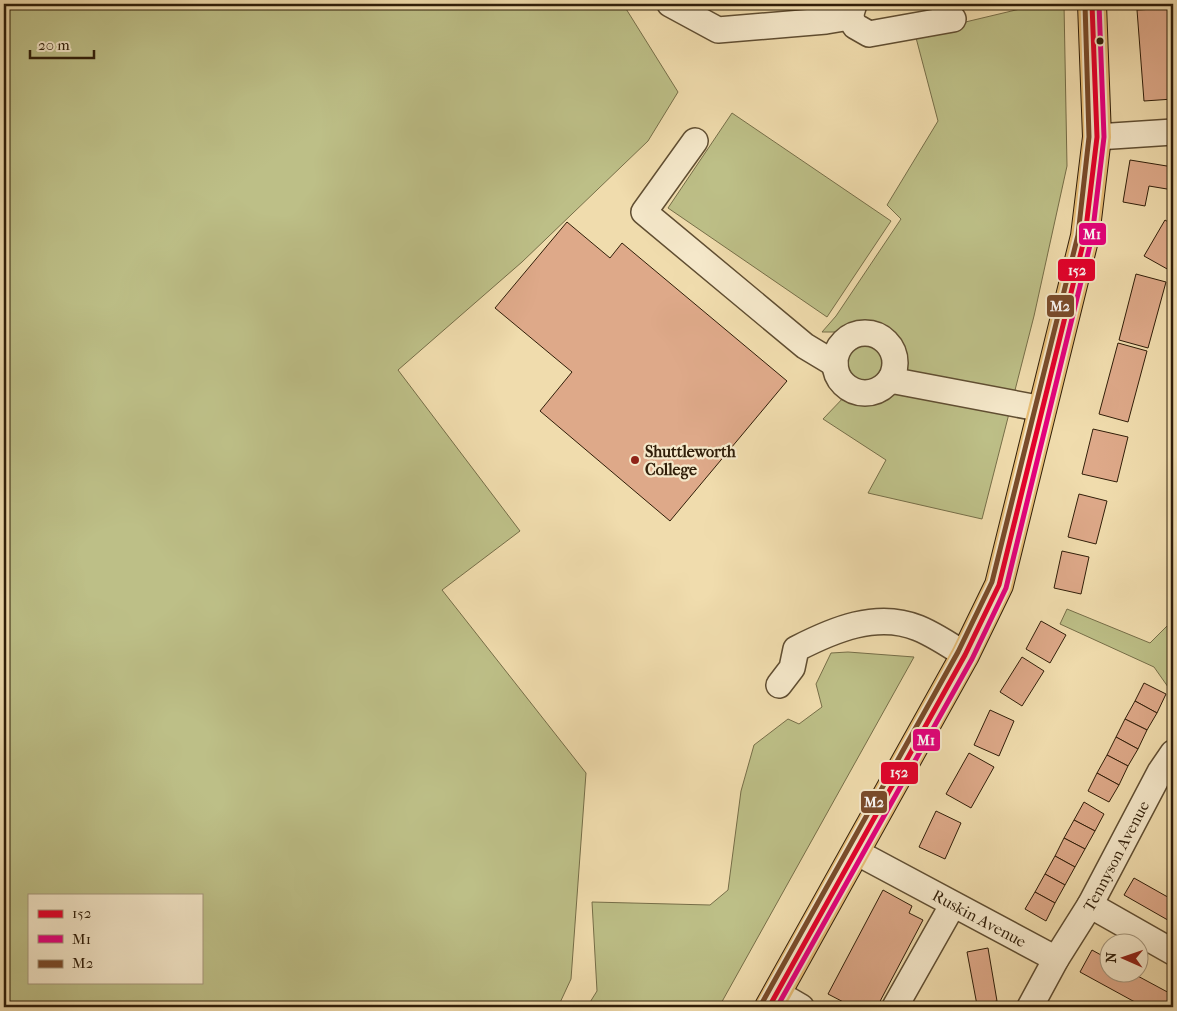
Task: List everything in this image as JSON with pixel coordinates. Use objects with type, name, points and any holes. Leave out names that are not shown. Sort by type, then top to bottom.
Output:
[{"type":"main road","points":[[773,1000],[965,655],[999,585],[1085,236],[1097,137],[1092,4]]},
{"type":"street","points":[[670,4],[718,30],[826,21],[852,10],[855,26],[868,34],[953,19]]},
{"type":"street","points":[[1097,137],[1173,132]]},
{"type":"street","points":[[695,140],[644,212],[805,346],[835,364]]},
{"type":"street","points":[[866,332],[876,334],[885,339],[895,356],[896,366],[890,380],[880,389],[871,393],[852,390],[840,379],[835,364],[836,354],[847,338],[866,332]]},
{"type":"street","points":[[890,380],[1043,409]]},
{"type":"street","points":[[779,685],[792,668],[789,644],[845,626],[873,622],[900,623],[918,628],[965,655]]},
{"type":"street","name":"Tennyson Avenue","points":[[1056,959],[1090,905],[1160,772],[1173,753]]},
{"type":"street","name":"Ruskin Avenue","points":[[856,852],[952,906],[1056,959]]},
{"type":"street","points":[[1090,905],[1173,952]]},
{"type":"street","points":[[895,1007],[952,906]]},
{"type":"street","points":[[1030,1007],[1056,959]]},
{"type":"street","points":[[773,1000],[801,1007]]},
{"type":"green space","points":[[4,4],[623,4],[678,92],[648,141],[522,262],[398,370],[520,531],[442,590],[586,773],[571,979],[558,1007],[4,1007]]},
{"type":"green space","points":[[1041,4],[1064,4],[1067,166],[1034,316],[982,519],[868,493],[886,460],[823,419],[846,395],[839,332],[822,332],[836,316],[901,219],[887,205],[938,121],[915,34]]},
{"type":"green space","points":[[732,113],[891,221],[827,317],[668,208]]},
{"type":"green space","points":[[1067,609],[1150,643],[1173,620],[1173,694],[1154,667],[1060,624]]},
{"type":"green space","points":[[848,652],[914,657],[719,1007],[587,1007],[597,991],[592,902],[710,905],[728,890],[741,791],[754,745],[788,719],[799,724],[822,707],[816,684],[831,653]]},
{"type":"building","points":[[1173,8],[1173,99],[1144,101],[1137,10]]},
{"type":"building","points":[[1130,160],[1173,167],[1173,190],[1149,186],[1145,206],[1123,202]]},
{"type":"building","points":[[1165,220],[1173,225],[1173,263],[1169,270],[1144,256]]},
{"type":"building","points":[[567,222],[610,258],[622,243],[787,381],[670,521],[540,411],[572,372],[495,308]]},
{"type":"building","points":[[1136,274],[1166,282],[1148,348],[1119,340]]},
{"type":"building","points":[[1118,343],[1147,351],[1128,422],[1099,414]]},
{"type":"building","points":[[1093,429],[1128,437],[1117,482],[1082,474]]},
{"type":"building","points":[[1079,494],[1107,501],[1096,544],[1068,537]]},
{"type":"building","points":[[1062,551],[1089,557],[1081,594],[1054,588]]},
{"type":"building","points":[[1041,621],[1066,635],[1050,663],[1026,649]]},
{"type":"building","points":[[1022,657],[1044,671],[1022,706],[1000,692]]},
{"type":"building","points":[[1144,683],[1166,694],[1157,713],[1135,701]]},
{"type":"building","points":[[1135,701],[1157,713],[1147,730],[1125,719]]},
{"type":"building","points":[[990,710],[1014,721],[999,756],[974,745]]},
{"type":"building","points":[[1125,719],[1147,730],[1138,749],[1116,737]]},
{"type":"building","points":[[1116,737],[1138,749],[1128,766],[1107,755]]},
{"type":"building","points":[[969,753],[994,767],[971,808],[946,794]]},
{"type":"building","points":[[1107,755],[1128,766],[1119,785],[1097,773]]},
{"type":"building","points":[[1097,773],[1119,785],[1109,802],[1088,791]]},
{"type":"building","points":[[1084,802],[1104,814],[1095,831],[1074,820]]},
{"type":"building","points":[[936,811],[961,823],[945,859],[919,847]]},
{"type":"building","points":[[1074,820],[1095,831],[1085,849],[1064,838]]},
{"type":"building","points":[[1064,838],[1085,849],[1075,867],[1055,856]]},
{"type":"building","points":[[1055,856],[1075,867],[1065,885],[1045,874]]},
{"type":"building","points":[[1045,874],[1065,885],[1055,903],[1035,892]]},
{"type":"building","points":[[1134,878],[1173,900],[1173,923],[1124,895]]},
{"type":"building","points":[[883,890],[912,906],[909,913],[923,920],[877,1007],[853,1007],[828,994]]},
{"type":"building","points":[[1035,892],[1055,903],[1046,921],[1025,909]]},
{"type":"building","points":[[988,948],[997,1001],[977,1005],[967,952]]},
{"type":"building","points":[[1092,950],[1100,954],[1100,983],[1080,972]]},
{"type":"building","points":[[1150,983],[1173,995],[1173,1007],[1144,1007],[1102,984]]},
{"type":"transit line","name":"M2","points":[[762,1003],[958,652],[992,582],[1078,235],[1089,137],[1085,4]]},
{"type":"transit line","name":"152","points":[[769,1007],[965,655],[999,585],[1085,236],[1097,137],[1092,4]]},
{"type":"transit line","name":"M1","points":[[777,1007],[972,659],[1006,588],[1092,237],[1104,137],[1099,4]]},
{"type":"place","name":"Shuttleworth College","points":[[635,460]]}]
